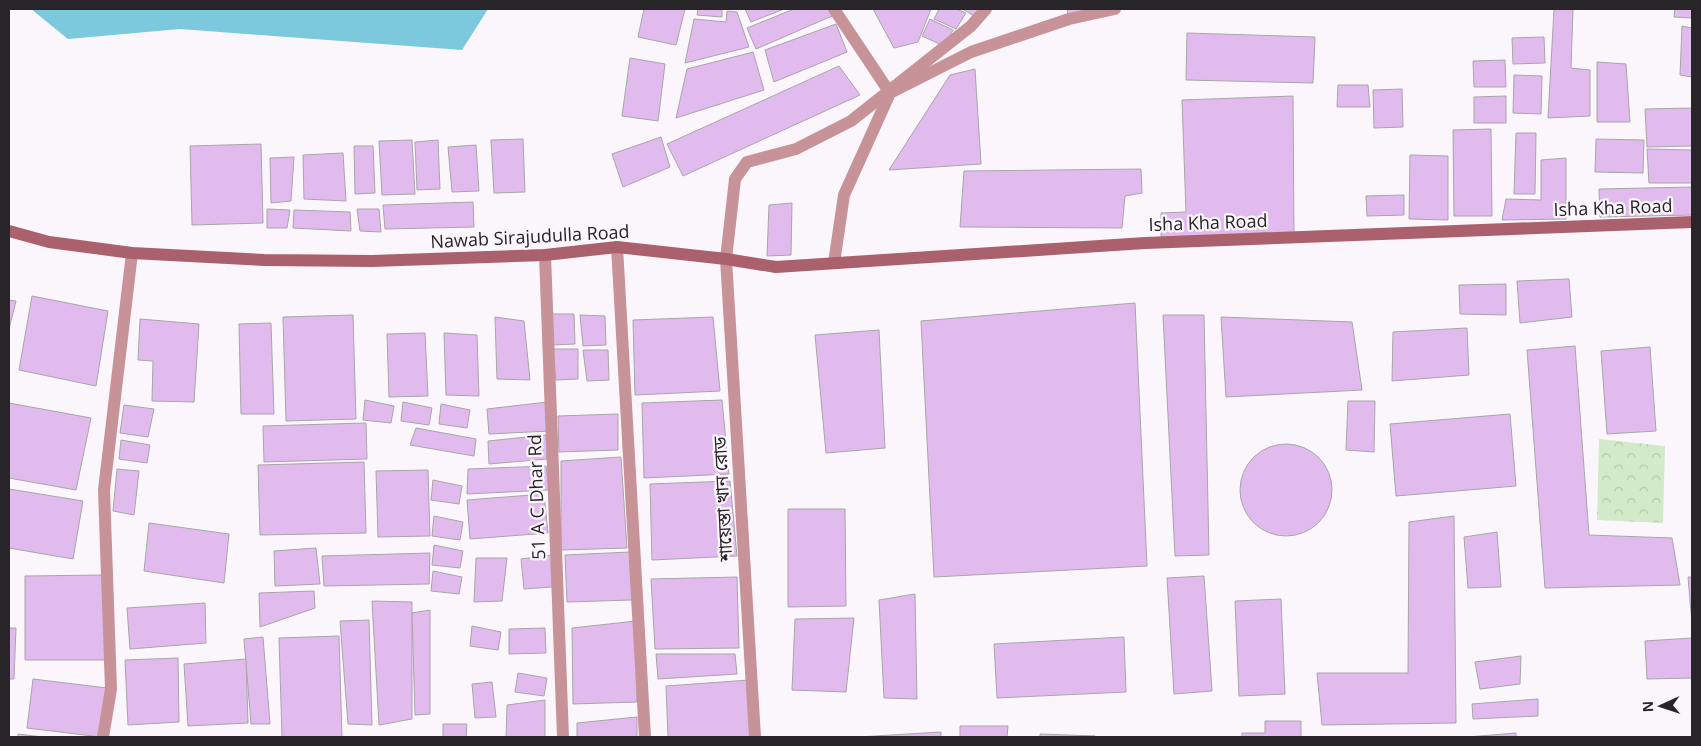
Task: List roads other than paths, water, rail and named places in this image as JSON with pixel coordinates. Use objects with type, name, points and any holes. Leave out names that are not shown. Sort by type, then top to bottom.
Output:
[{"type":"street","points":[[834,9],[890,93]]},
{"type":"street","points":[[726,259],[735,180],[747,162],[796,149],[851,122],[890,93],[971,26],[986,9]]},
{"type":"street","points":[[834,263],[844,195],[890,93],[971,52],[1069,19],[1115,9]]},
{"type":"street","name":"Isha Kha Road","points":[[726,259],[776,267],[1145,243],[1692,222]]},
{"type":"street","name":"Nawab Sirajudulla Road","points":[[9,231],[50,242],[132,253],[324,262],[545,255],[617,247],[726,259]]},
{"type":"street","points":[[617,247],[645,737]]},
{"type":"street","points":[[103,737],[112,688],[104,490],[132,253]]},
{"type":"street","name":"51 A C Dhar Rd","points":[[545,255],[563,737]]},
{"type":"street","name":"শায়েস্তা খান রোড","points":[[726,259],[755,737]]},
{"type":"water","points":[[31,9],[488,9],[462,50],[180,29],[68,39]]}]
